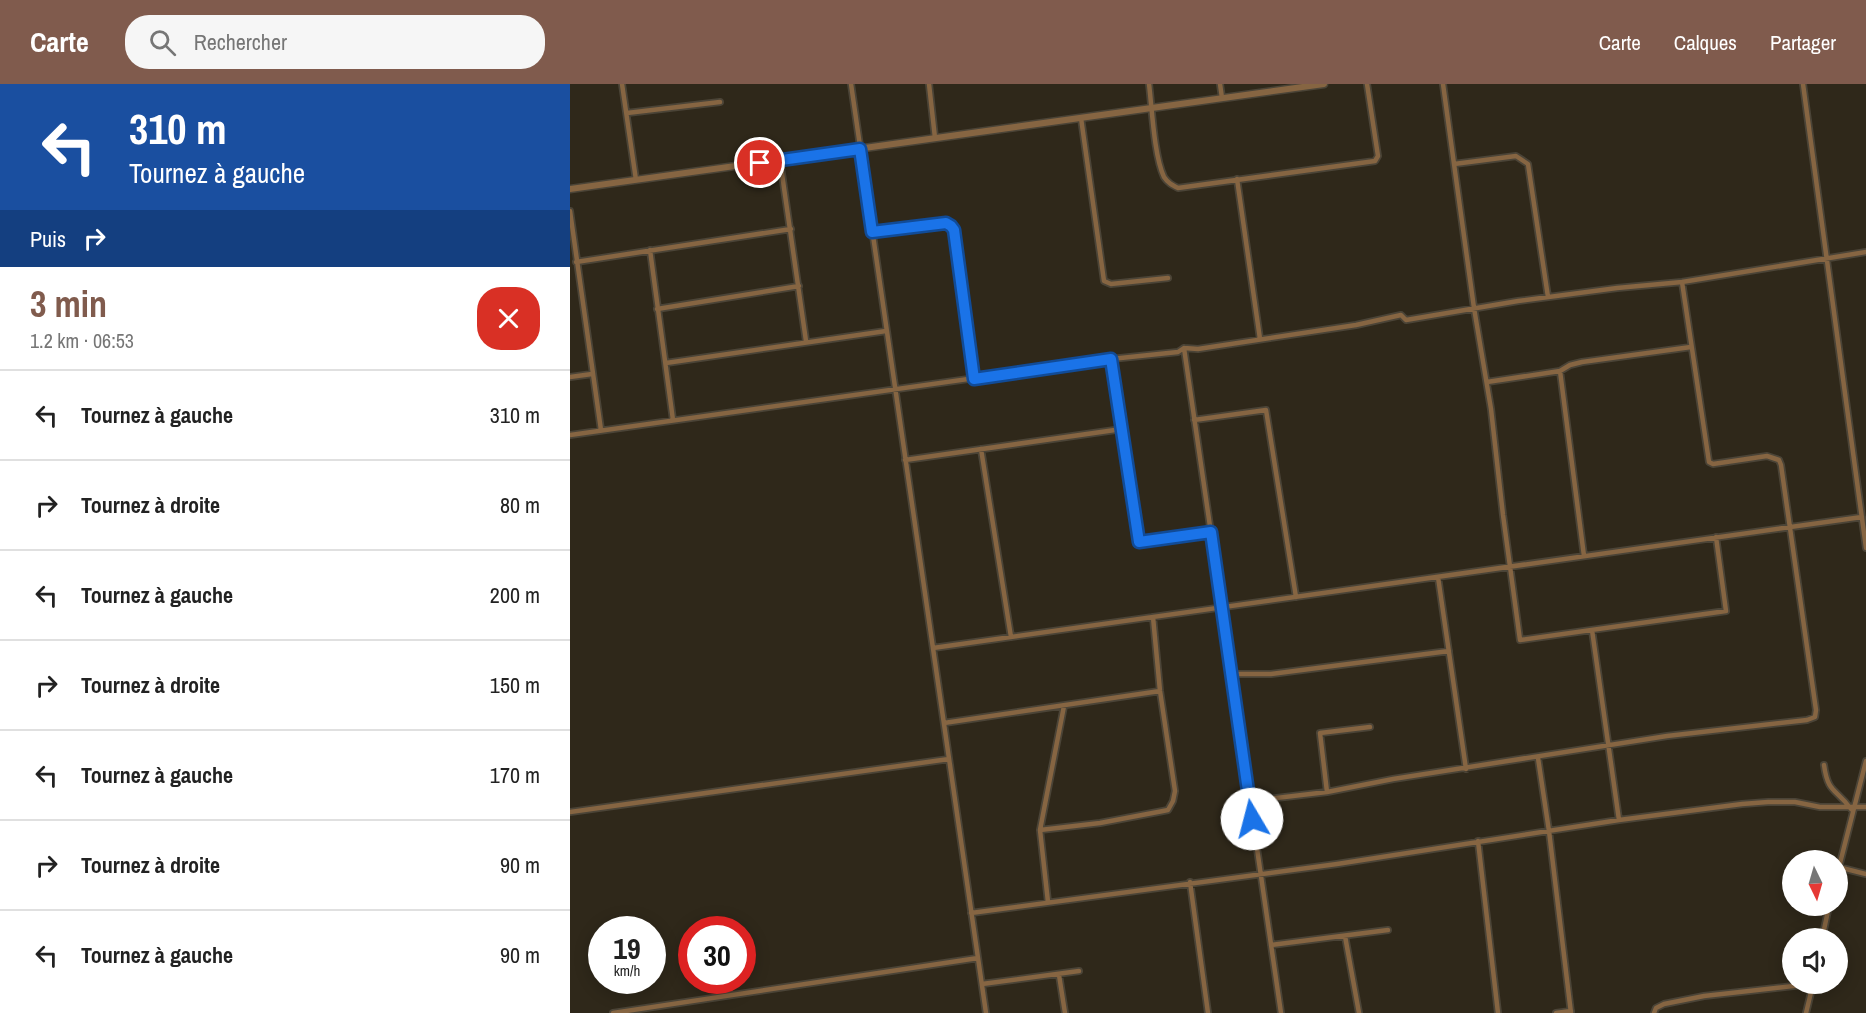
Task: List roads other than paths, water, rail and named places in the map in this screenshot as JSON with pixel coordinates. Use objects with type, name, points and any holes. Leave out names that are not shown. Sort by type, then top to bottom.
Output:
[{"type":"street","points":[[622,84],[636,180]]},
{"type":"street","points":[[851,84],[986,1013]]},
{"type":"street","points":[[928,84],[936,138]]},
{"type":"street","points":[[1149,84],[1162,170],[1170,185],[1178,188],[1375,161],[1378,156],[1367,84]]},
{"type":"street","points":[[1220,84],[1222,98]]},
{"type":"street","points":[[570,189],[1324,84]]},
{"type":"street","points":[[1443,84],[1474,308],[1487,382],[1520,640],[1726,611],[1716,537]]},
{"type":"street","points":[[1803,84],[1866,548]]},
{"type":"street","points":[[627,113],[720,102]]},
{"type":"street","points":[[1081,118],[1103,279],[1106,283],[1111,284],[1168,278]]},
{"type":"street","points":[[1454,164],[1516,156],[1528,164],[1548,297]]},
{"type":"street","points":[[780,160],[806,341]]},
{"type":"street","points":[[1237,179],[1260,339]]},
{"type":"street","points":[[570,211],[600,430]]},
{"type":"street","points":[[872,232],[946,223],[954,230],[974,379]]},
{"type":"street","points":[[576,262],[791,229]]},
{"type":"street","points":[[650,250],[673,420]]},
{"type":"street","points":[[570,435],[895,388],[1178,352],[1184,348],[1198,349],[1356,325],[1401,315],[1406,320],[1548,297],[1682,282],[1866,252]]},
{"type":"street","points":[[1250,801],[1328,792],[1393,779],[1538,758],[1608,745],[1807,720],[1815,717],[1816,710],[1779,460],[1767,456],[1713,464],[1709,462],[1682,282]]},
{"type":"street","points":[[657,309],[799,286]]},
{"type":"street","points":[[666,363],[886,331]]},
{"type":"street","points":[[1487,382],[1560,371],[1582,362],[1691,347]]},
{"type":"street","points":[[1184,348],[1281,1013]]},
{"type":"street","points":[[1111,359],[1139,542],[1211,532]]},
{"type":"street","points":[[1560,371],[1584,556]]},
{"type":"street","points":[[570,377],[592,374]]},
{"type":"street","points":[[1194,420],[1266,410],[1296,597]]},
{"type":"street","points":[[905,460],[1122,429]]},
{"type":"street","points":[[981,449],[1011,637]]},
{"type":"street","points":[[933,648],[1862,517]]},
{"type":"street","points":[[1437,577],[1466,769]]},
{"type":"street","points":[[1040,830],[1100,823],[1168,810],[1173,801],[1175,792],[1160,691],[1153,617]]},
{"type":"street","points":[[1592,630],[1619,820]]},
{"type":"street","points":[[1231,674],[1271,674],[1449,651]]},
{"type":"street","points":[[944,723],[1160,691]]},
{"type":"street","points":[[1048,902],[1040,830],[1064,706]]},
{"type":"street","points":[[1328,792],[1320,733],[1370,727]]},
{"type":"street","points":[[1538,758],[1571,1012],[1556,1013]]},
{"type":"street","points":[[570,812],[949,759]]},
{"type":"street","points":[[1843,850],[1866,761]]},
{"type":"street","points":[[1824,765],[1828,785],[1853,808]]},
{"type":"street","points":[[971,913],[1337,864],[1619,820],[1768,802],[1866,807]]},
{"type":"street","points":[[1479,841],[1498,1013]]},
{"type":"street","points":[[1848,871],[1866,874]]},
{"type":"street","points":[[1190,882],[1208,1013]]},
{"type":"street","points":[[1271,945],[1388,930]]},
{"type":"street","points":[[1345,936],[1359,1013]]},
{"type":"street","points":[[613,1013],[978,958]]},
{"type":"street","points":[[982,984],[1079,971]]},
{"type":"street","points":[[1059,975],[1065,1013]]},
{"type":"street","points":[[1654,1013],[1656,1008],[1664,1004],[1704,996],[1782,987]]},
{"type":"street","points":[[1806,1013],[1810,994]]}]
